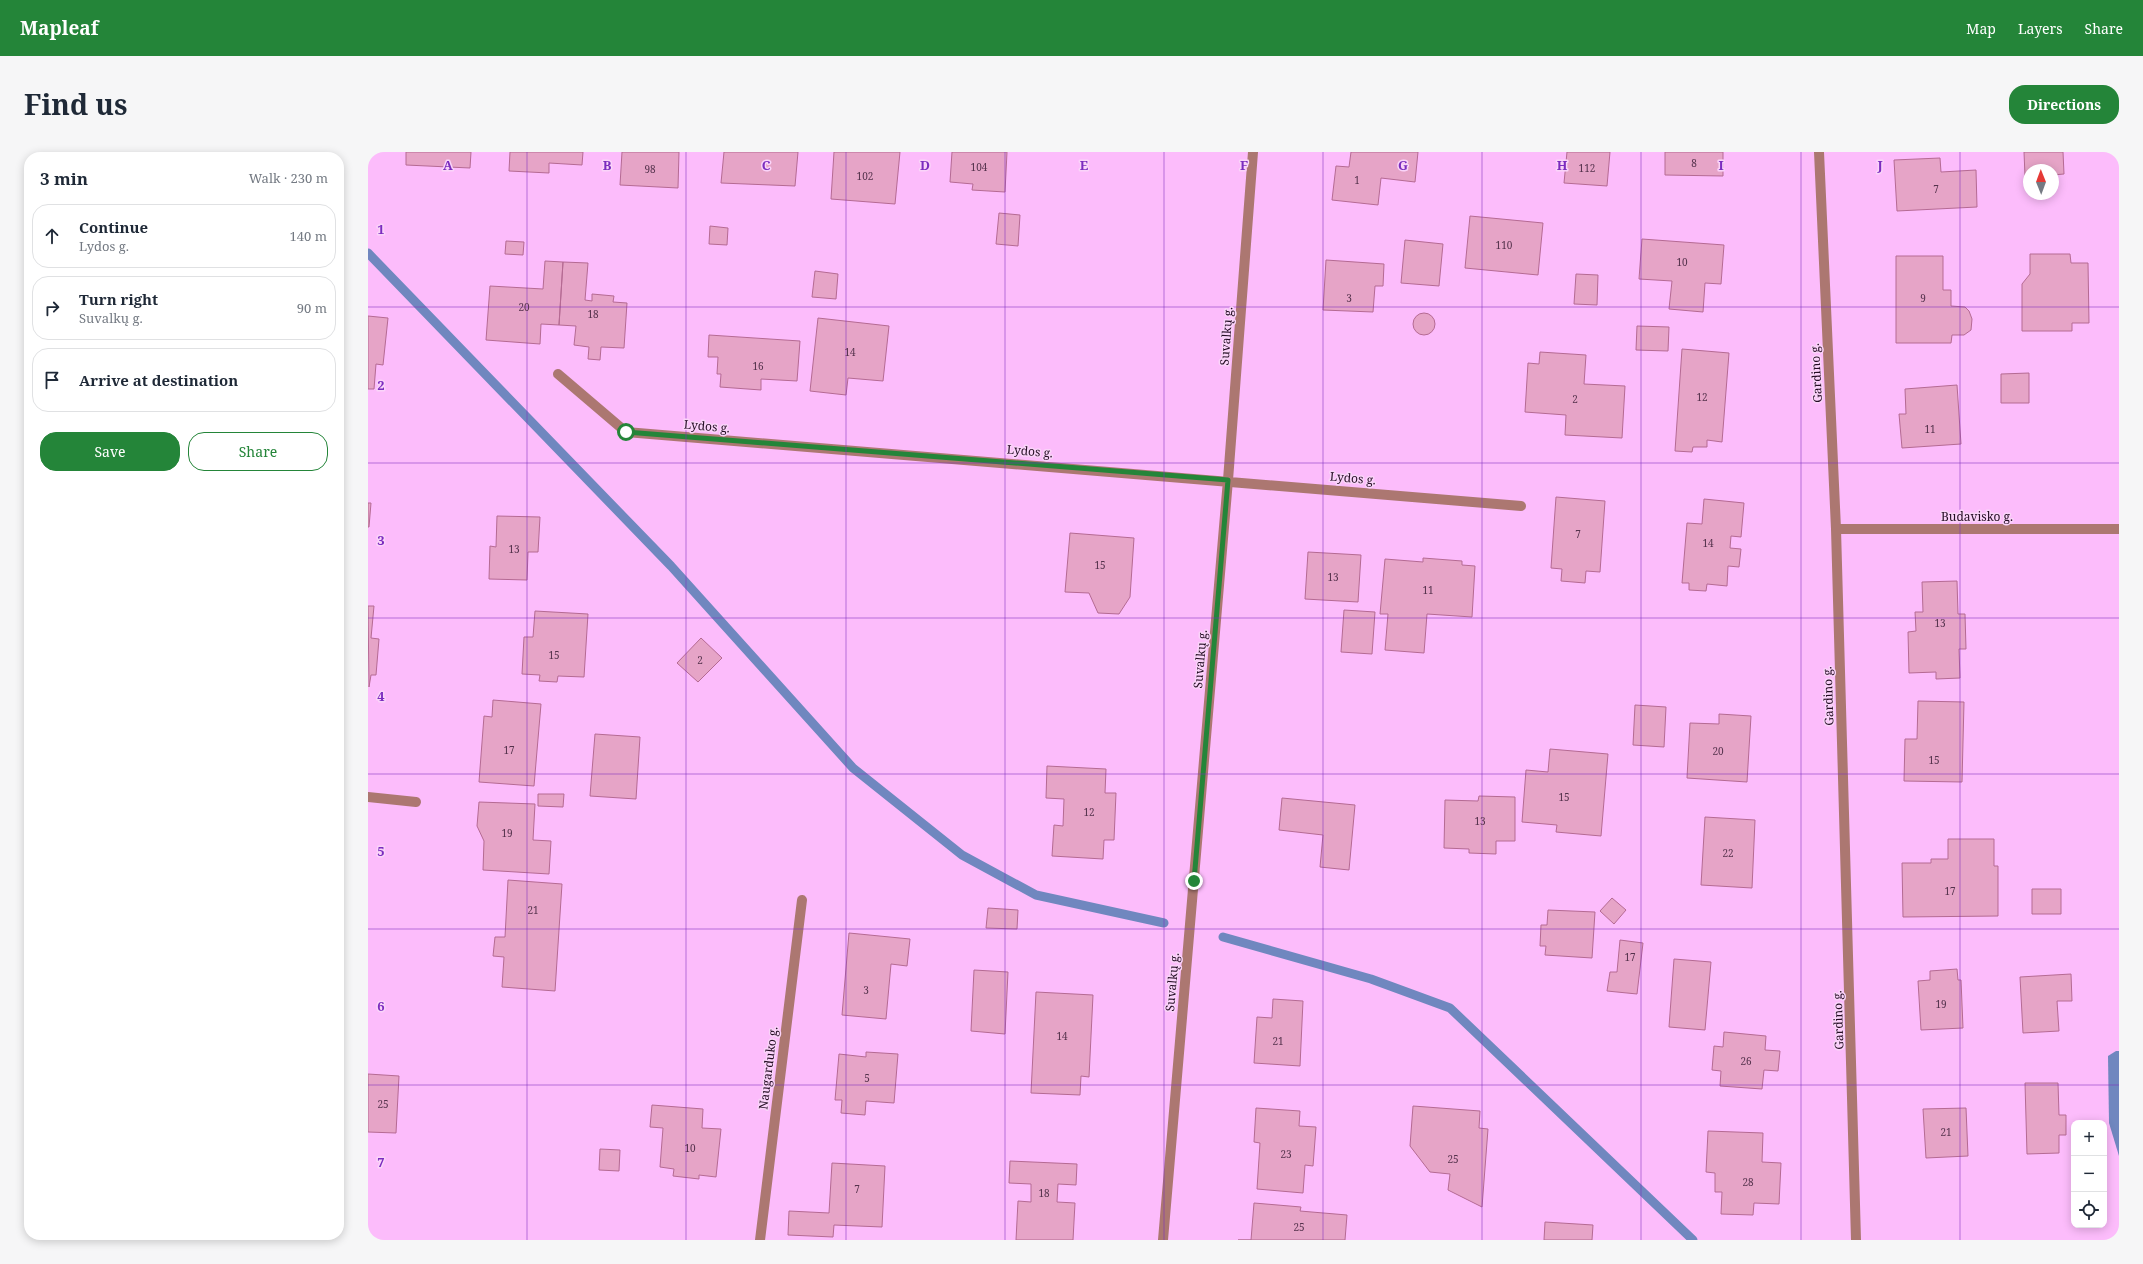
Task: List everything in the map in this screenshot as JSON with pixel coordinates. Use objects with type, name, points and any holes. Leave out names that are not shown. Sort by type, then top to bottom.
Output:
[{"type":"street","name":"Suvalkų g.","points":[[1163,1240],[1228,480],[1253,152]]},
{"type":"street","name":"Gardino g.","points":[[1819,152],[1836,529],[1856,1240]]},
{"type":"street","name":"Lydos g.","points":[[558,374],[626,432],[1228,480],[1520,506]]},
{"type":"street","name":"Budavisko g.","points":[[1836,529],[2119,529]]},
{"type":"street","points":[[368,797],[416,802]]},
{"type":"street","name":"Naugarduko g.","points":[[760,1240],[802,900]]},
{"type":"water","points":[[2116,1051],[2119,1051],[2119,1156],[2109,1123],[2108,1056]]},
{"type":"building","points":[[406,152],[471,152],[470,168],[406,165]]},
{"type":"building","points":[[510,152],[583,152],[582,165],[549,163],[549,173],[509,171]]},
{"type":"building","points":[[622,152],[679,152],[678,188],[620,185]]},
{"type":"building","points":[[724,152],[798,152],[795,186],[721,183]]},
{"type":"building","points":[[834,152],[900,152],[895,204],[831,199]]},
{"type":"building","points":[[952,152],[1007,152],[1005,192],[972,190],[973,184],[950,182]]},
{"type":"building","points":[[1351,152],[1418,152],[1415,182],[1381,178],[1378,205],[1332,200],[1336,166],[1349,167]]},
{"type":"building","points":[[1567,152],[1610,152],[1607,186],[1564,183]]},
{"type":"building","points":[[1665,152],[1723,152],[1723,176],[1665,175]]},
{"type":"building","points":[[2024,152],[2063,152],[2064,174],[2059,174],[2059,164],[2024,164]]},
{"type":"building","points":[[1940,158],[1941,172],[1976,170],[1977,207],[1897,211],[1894,160]]},
{"type":"building","points":[[999,213],[1020,215],[1018,246],[996,244]]},
{"type":"building","points":[[1470,216],[1543,223],[1538,275],[1465,268]]},
{"type":"building","points":[[710,226],[728,228],[727,245],[709,244]]},
{"type":"building","points":[[1642,239],[1724,245],[1721,284],[1705,283],[1703,312],[1669,309],[1672,281],[1639,279]]},
{"type":"building","points":[[1405,240],[1443,244],[1439,286],[1401,283]]},
{"type":"building","points":[[506,241],[524,242],[523,255],[505,254]]},
{"type":"building","points":[[2030,254],[2070,254],[2071,263],[2088,263],[2089,323],[2072,323],[2072,331],[2022,331],[2022,284],[2030,274]]},
{"type":"building","points":[[1896,256],[1943,256],[1943,290],[1951,290],[1951,306],[1965,307],[1969,311],[1972,319],[1971,330],[1964,335],[1952,335],[1951,343],[1896,343]]},
{"type":"building","points":[[1326,260],[1384,264],[1383,286],[1375,286],[1373,312],[1323,310]]},
{"type":"building","points":[[545,261],[563,262],[559,325],[541,324],[540,344],[486,340],[490,286],[543,289]]},
{"type":"building","points":[[563,262],[588,263],[585,300],[592,301],[592,294],[614,296],[613,302],[627,303],[624,348],[601,347],[600,360],[588,359],[589,347],[574,345],[576,326],[559,325]]},
{"type":"building","points":[[815,271],[838,274],[836,299],[812,297]]},
{"type":"building","points":[[1576,274],[1598,275],[1597,305],[1574,304]]},
{"type":"building","points":[[1420,313],[1428,313],[1435,320],[1435,328],[1428,335],[1420,335],[1413,328],[1413,320]]},
{"type":"building","points":[[368,316],[388,318],[383,365],[376,364],[374,389],[368,389]]},
{"type":"building","points":[[818,318],[889,326],[883,381],[848,378],[846,395],[810,391]]},
{"type":"building","points":[[1637,326],[1669,327],[1668,351],[1636,350]]},
{"type":"building","points":[[709,335],[800,341],[797,381],[761,379],[761,390],[720,387],[721,374],[717,374],[718,357],[708,357]]},
{"type":"building","points":[[1682,349],[1729,353],[1722,442],[1707,440],[1707,447],[1693,447],[1692,452],[1675,451]]},
{"type":"building","points":[[1540,352],[1586,355],[1584,384],[1625,386],[1622,438],[1565,435],[1566,415],[1525,412],[1528,363],[1539,364]]},
{"type":"building","points":[[2029,373],[2029,403],[2001,403],[2001,374]]},
{"type":"building","points":[[1957,385],[1961,444],[1902,448],[1899,414],[1906,414],[1905,389]]},
{"type":"building","points":[[1556,497],[1605,501],[1600,572],[1586,571],[1585,583],[1561,581],[1562,569],[1551,568]]},
{"type":"building","points":[[1704,499],[1744,503],[1741,537],[1731,536],[1730,548],[1741,549],[1739,567],[1728,566],[1727,586],[1707,584],[1706,591],[1689,590],[1689,583],[1682,583],[1687,523],[1702,524]]},
{"type":"building","points":[[368,503],[371,503],[369,527],[368,527]]},
{"type":"building","points":[[497,516],[540,517],[538,552],[528,552],[527,580],[489,579],[490,546],[496,547]]},
{"type":"building","points":[[1070,533],[1134,538],[1130,597],[1119,614],[1098,613],[1089,593],[1065,592]]},
{"type":"building","points":[[1308,552],[1361,555],[1358,602],[1305,599]]},
{"type":"building","points":[[1423,558],[1462,561],[1462,565],[1475,566],[1472,617],[1427,614],[1424,653],[1385,650],[1388,614],[1380,614],[1385,559],[1423,562]]},
{"type":"building","points":[[1957,581],[1958,614],[1965,614],[1966,649],[1959,649],[1960,678],[1936,679],[1936,672],[1909,673],[1908,632],[1916,631],[1915,612],[1923,612],[1922,582]]},
{"type":"building","points":[[368,606],[374,606],[371,638],[379,639],[376,675],[371,675],[369,687]]},
{"type":"building","points":[[1344,610],[1375,612],[1372,654],[1341,652]]},
{"type":"building","points":[[535,611],[588,614],[584,677],[558,676],[557,682],[539,681],[540,675],[522,674],[524,637],[533,637]]},
{"type":"building","points":[[701,638],[722,658],[698,682],[677,663]]},
{"type":"building","points":[[493,700],[541,704],[534,786],[479,782],[484,716],[492,717]]},
{"type":"building","points":[[1918,701],[1964,702],[1962,782],[1904,781],[1905,739],[1917,739]]},
{"type":"building","points":[[1635,705],[1666,707],[1664,747],[1633,745]]},
{"type":"building","points":[[1719,714],[1751,716],[1747,782],[1687,778],[1690,723],[1719,724]]},
{"type":"building","points":[[595,734],[640,737],[636,799],[590,796]]},
{"type":"building","points":[[1550,749],[1608,754],[1601,836],[1556,832],[1557,825],[1522,822],[1526,770],[1548,772]]},
{"type":"building","points":[[1047,766],[1106,769],[1105,793],[1116,793],[1114,840],[1104,840],[1103,859],[1052,856],[1054,825],[1063,826],[1064,799],[1046,798]]},
{"type":"building","points":[[538,794],[564,794],[563,807],[538,806]]},
{"type":"building","points":[[1479,796],[1515,797],[1515,841],[1496,841],[1496,854],[1469,853],[1469,849],[1444,848],[1445,800],[1478,801]]},
{"type":"building","points":[[1282,798],[1355,805],[1349,870],[1320,867],[1323,835],[1279,830]]},
{"type":"building","points":[[479,802],[535,804],[533,840],[551,841],[549,874],[483,870],[484,841],[477,826]]},
{"type":"building","points":[[1705,817],[1755,820],[1752,888],[1701,885]]},
{"type":"building","points":[[1948,839],[1994,839],[1994,866],[1998,866],[1998,916],[1903,917],[1902,863],[1931,863],[1931,859],[1948,859]]},
{"type":"building","points":[[508,880],[562,884],[555,991],[502,987],[504,957],[493,956],[495,937],[505,937]]},
{"type":"building","points":[[2032,889],[2061,889],[2061,914],[2032,914]]},
{"type":"building","points":[[1612,898],[1626,910],[1614,924],[1600,911]]},
{"type":"building","points":[[988,908],[1018,910],[1017,929],[986,928]]},
{"type":"building","points":[[1548,910],[1595,912],[1592,958],[1545,955],[1546,946],[1540,946],[1541,925],[1547,925]]},
{"type":"building","points":[[849,933],[910,939],[907,966],[891,964],[886,1019],[842,1015]]},
{"type":"building","points":[[1620,940],[1643,943],[1637,994],[1607,991],[1610,972],[1617,972]]},
{"type":"building","points":[[1674,959],[1711,962],[1705,1030],[1669,1027]]},
{"type":"building","points":[[1957,969],[1958,980],[1961,980],[1963,1028],[1921,1030],[1918,981],[1930,980],[1930,971]]},
{"type":"building","points":[[974,970],[1008,972],[1005,1034],[971,1031]]},
{"type":"building","points":[[2071,974],[2072,1001],[2057,1001],[2059,1031],[2023,1033],[2020,977]]},
{"type":"building","points":[[1036,992],[1093,995],[1089,1077],[1081,1076],[1080,1095],[1031,1093]]},
{"type":"building","points":[[1273,999],[1303,1001],[1300,1066],[1254,1063],[1257,1017],[1272,1018]]},
{"type":"building","points":[[1724,1032],[1766,1036],[1765,1050],[1780,1051],[1778,1071],[1764,1070],[1762,1089],[1720,1086],[1721,1071],[1712,1070],[1714,1046],[1723,1047]]},
{"type":"building","points":[[866,1052],[898,1054],[894,1103],[866,1101],[865,1115],[841,1113],[842,1100],[835,1100],[839,1054],[866,1057]]},
{"type":"building","points":[[368,1074],[399,1076],[396,1133],[368,1132]]},
{"type":"building","points":[[2025,1083],[2058,1083],[2059,1115],[2066,1115],[2066,1135],[2059,1135],[2059,1153],[2027,1154]]},
{"type":"building","points":[[652,1105],[703,1109],[702,1128],[721,1129],[716,1177],[699,1175],[699,1179],[673,1176],[674,1169],[660,1167],[663,1128],[650,1127]]},
{"type":"building","points":[[1413,1106],[1480,1111],[1479,1128],[1488,1129],[1482,1207],[1448,1190],[1450,1174],[1430,1172],[1410,1146]]},
{"type":"building","points":[[1256,1108],[1300,1111],[1299,1126],[1316,1127],[1313,1166],[1305,1165],[1303,1193],[1257,1189],[1260,1143],[1254,1142]]},
{"type":"building","points":[[1966,1108],[1968,1156],[1926,1158],[1923,1109]]},
{"type":"building","points":[[1708,1131],[1763,1133],[1762,1162],[1781,1163],[1779,1204],[1754,1203],[1753,1215],[1721,1214],[1722,1192],[1715,1192],[1715,1173],[1706,1172]]},
{"type":"building","points":[[600,1149],[620,1150],[619,1171],[599,1170]]},
{"type":"building","points":[[1010,1161],[1077,1164],[1076,1185],[1058,1184],[1057,1202],[1075,1203],[1073,1240],[1016,1240],[1018,1201],[1031,1202],[1031,1184],[1009,1183]]},
{"type":"building","points":[[832,1163],[885,1166],[882,1227],[834,1225],[833,1237],[788,1235],[789,1211],[829,1213]]},
{"type":"building","points":[[1254,1203],[1301,1207],[1300,1211],[1347,1215],[1345,1240],[1251,1240]]},
{"type":"building","points":[[1545,1222],[1593,1225],[1592,1240],[1544,1240]]},
{"type":"waterway","points":[[368,253],[671,566],[853,768],[962,855],[1036,895],[1164,923]]},
{"type":"waterway","points":[[1223,937],[1371,979],[1450,1008],[1693,1240]]},
{"type":"route","points":[[626,432],[1228,480],[1194,881]]}]
